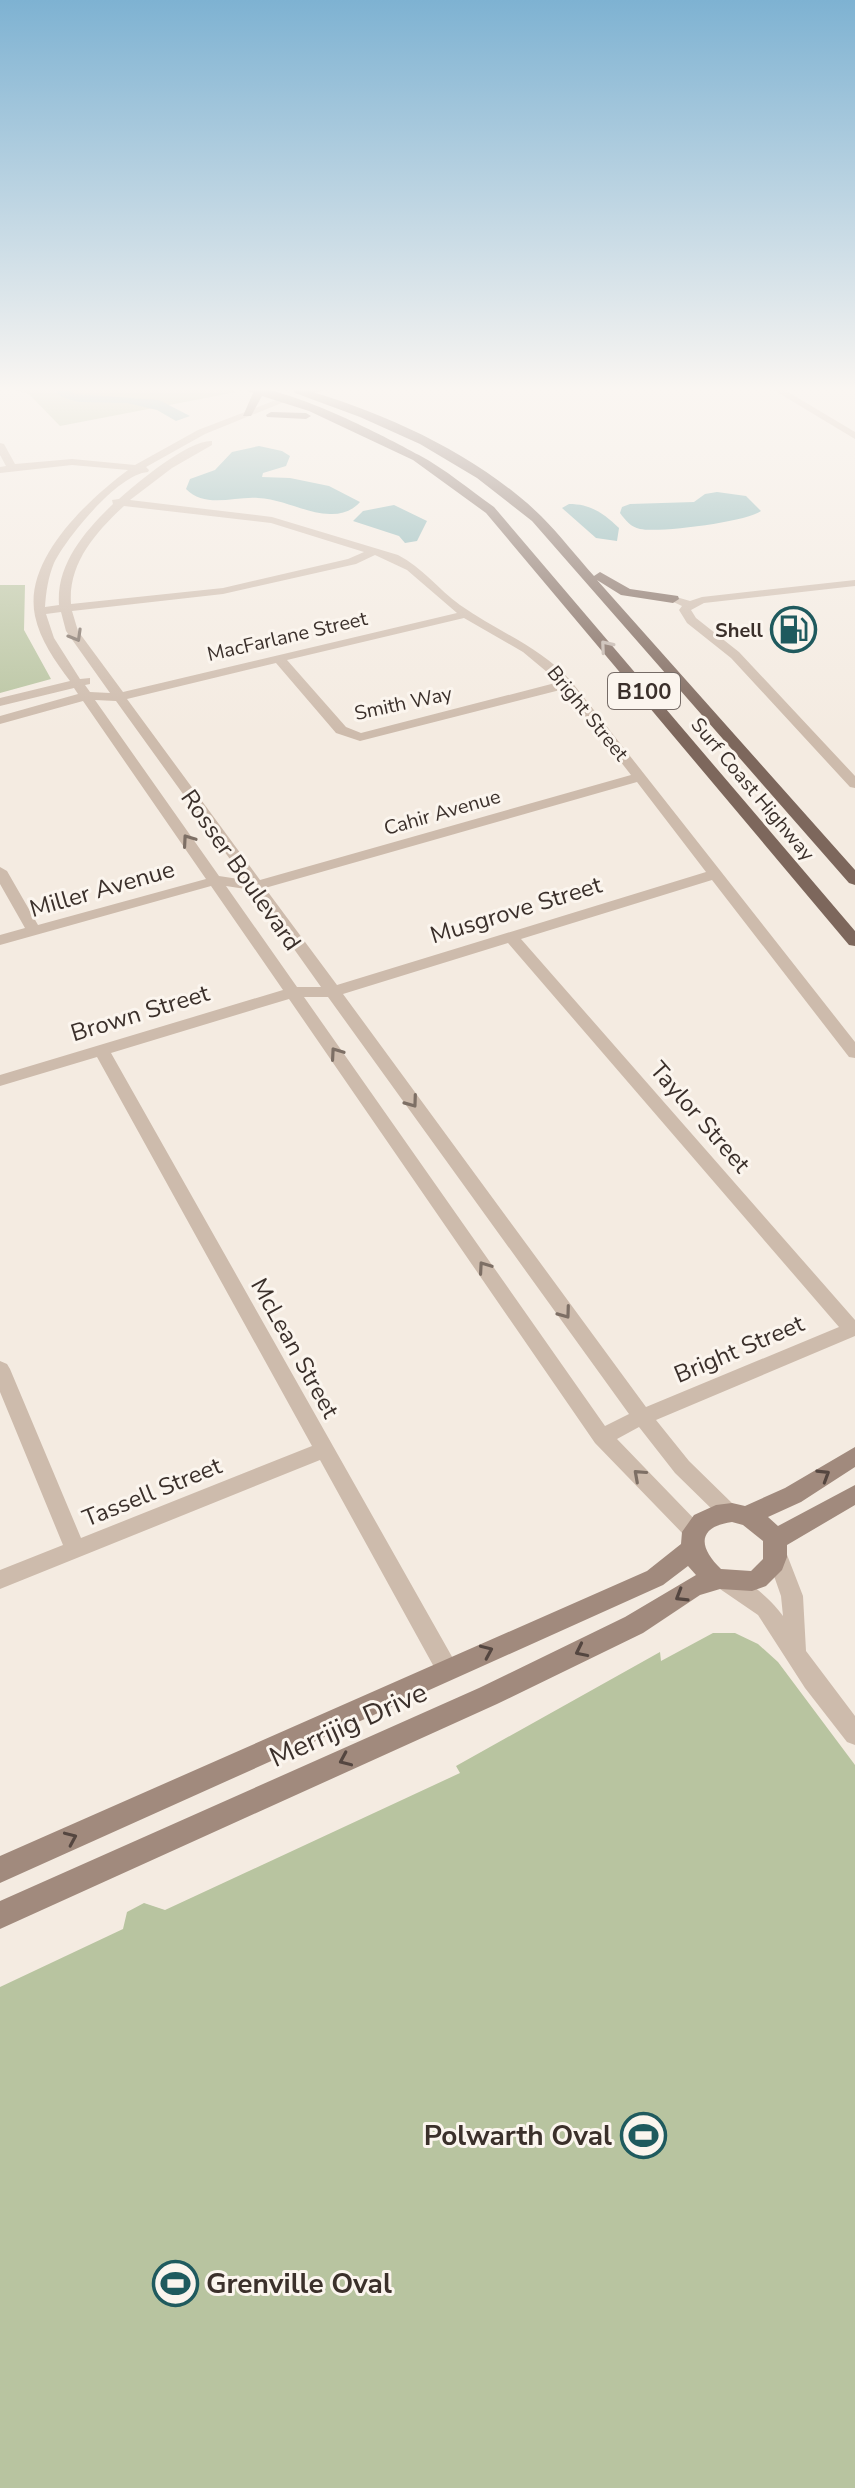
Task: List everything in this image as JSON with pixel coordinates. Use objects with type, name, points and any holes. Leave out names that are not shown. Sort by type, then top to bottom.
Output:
[{"type":"main road","name":"Surf Coast Highway","points":[[479,502],[490,510],[855,941]]},
{"type":"main road","name":"Surf Coast Highway","points":[[517,502],[555,537],[855,880]]},
{"type":"main road","points":[[555,537],[572,546],[615,588],[645,597],[673,599]]},
{"type":"street","name":"Rosser Boulevard","points":[[98,502],[72,528],[48,562],[41,584],[40,611],[50,643],[602,1437],[692,1540]]},
{"type":"street","name":"Bright Street","points":[[117,502],[272,520],[374,551],[405,563],[466,614],[537,653],[567,684],[855,1053]]},
{"type":"street","points":[[65,607],[67,577],[73,562],[91,535],[124,503]]},
{"type":"street","points":[[40,611],[223,591],[352,562],[374,551]]},
{"type":"street","points":[[855,583],[702,600],[685,610],[691,620],[729,648],[855,784]]},
{"type":"street","points":[[673,599],[690,605]]},
{"type":"street","name":"Rosser Boulevard","points":[[65,607],[72,631],[118,697],[642,1417],[703,1489],[738,1514]]},
{"type":"street","name":"MacFarlane Street","points":[[81,689],[118,697],[466,614]]},
{"type":"street","name":"Smith Way","points":[[278,658],[341,730],[352,736],[370,735],[567,684]]},
{"type":"street","points":[[0,720],[104,677]]},
{"type":"street","points":[[0,702],[81,689]]},
{"type":"street","name":"Cahir Avenue","points":[[255,886],[640,777]]},
{"type":"street","points":[[0,871],[34,931]]},
{"type":"street","name":"Musgrove Street","points":[[294,992],[332,992],[715,874]]},
{"type":"street","points":[[217,880],[255,886]]},
{"type":"street","name":"Miller Avenue","points":[[0,940],[217,880]]},
{"type":"street","name":"Taylor Street","points":[[511,937],[854,1329]]},
{"type":"street","name":"Brown Street","points":[[0,1081],[294,992]]},
{"type":"street","name":"McLean Street","points":[[101,1050],[322,1451],[447,1669]]},
{"type":"street","name":"Bright Street","points":[[642,1417],[854,1329]]},
{"type":"street","points":[[0,1369],[76,1550]]},
{"type":"street","points":[[602,1437],[642,1417]]},
{"type":"street","name":"Tassell Street","points":[[0,1580],[322,1451]]},
{"type":"street","name":"Merrijig Drive","points":[[0,1870],[655,1578],[714,1515],[738,1514],[793,1495],[855,1456]]},
{"type":"street","name":"Merrijig Drive","points":[[0,1915],[485,1698],[632,1626],[687,1591],[721,1581],[756,1580],[767,1572],[776,1547],[799,1525],[855,1494]]},
{"type":"street","points":[[738,1514],[762,1524],[776,1547],[792,1596],[798,1654]]},
{"type":"street","points":[[692,1540],[695,1561],[766,1608],[813,1681],[855,1734]]},
{"type":"green space","points":[[0,585],[25,585],[24,630],[51,679],[0,693]]},
{"type":"green space","points":[[713,1633],[735,1633],[758,1644],[778,1662],[855,1765],[855,2488],[0,2488],[0,1987],[123,1929],[127,1912],[144,1903],[165,1910],[460,1773],[456,1766],[660,1652],[661,1661]]},
{"type":"water","points":[[281,502],[360,502],[336,514],[314,512]]},
{"type":"water","points":[[752,502],[761,511],[721,523],[650,530],[634,527],[620,513],[622,507],[630,504]]},
{"type":"water","points":[[569,504],[596,510],[608,518],[619,528],[617,541],[596,538],[562,508]]},
{"type":"water","points":[[394,505],[427,521],[417,541],[405,543],[399,536],[353,521],[363,511]]},
{"type":"place","name":"Shell","points":[[794,630]]},
{"type":"place","name":"Polwarth Oval","points":[[643,2135]]},
{"type":"place","name":"Grenville Oval","points":[[175,2283]]}]
